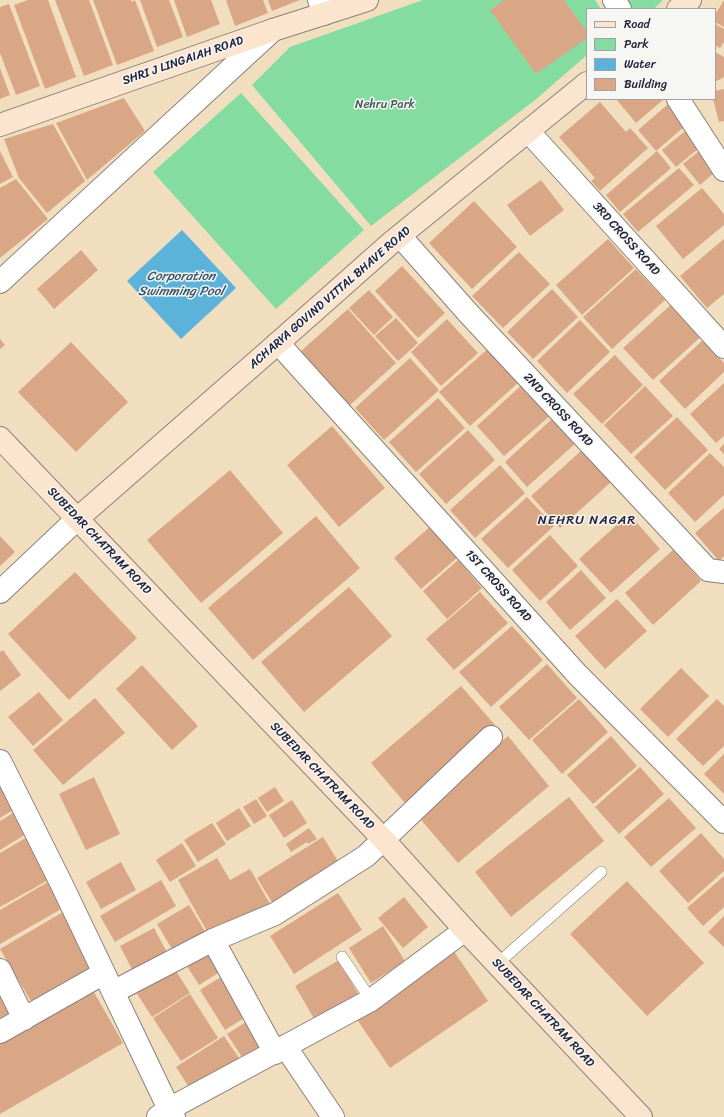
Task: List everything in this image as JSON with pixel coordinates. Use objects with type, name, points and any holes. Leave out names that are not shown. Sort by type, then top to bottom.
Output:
[{"type":"main road","name":"SHRI J LINGAIAH ROAD","points":[[0,126],[273,30],[321,7],[367,0]]},
{"type":"main road","points":[[679,8],[690,0]]},
{"type":"main road","name":"ACHARYA GOVIND VITTAL BHAVE ROAD","points":[[77,519],[400,236],[586,84]]},
{"type":"main road","name":"SUBEDAR CHATRAM ROAD","points":[[0,438],[383,839],[465,930],[641,1117]]},
{"type":"street","points":[[0,282],[273,30]]},
{"type":"street","points":[[679,100],[724,170]]},
{"type":"street","name":"3RD CROSS ROAD","points":[[528,131],[724,347]]},
{"type":"street","name":"2ND CROSS ROAD","points":[[400,236],[474,320],[708,570],[724,572]]},
{"type":"street","name":"1ST CROSS ROAD","points":[[278,343],[577,674],[724,822]]},
{"type":"street","points":[[0,592],[77,519]]},
{"type":"street","points":[[0,1032],[24,1018],[275,914],[366,856],[491,737]]},
{"type":"street","points":[[0,761],[108,982],[167,1114],[280,1049],[371,1000],[465,930]]},
{"type":"street","points":[[213,940],[280,1049],[333,1117]]},
{"type":"street","points":[[0,970],[24,1018]]},
{"type":"lane","points":[[497,964],[601,872]]},
{"type":"lane","points":[[342,957],[371,1000]]},
{"type":"green space","name":"Nehru Park","points":[[423,0],[595,0],[600,8],[586,8],[586,56],[535,100],[371,226],[252,85],[290,47]]},
{"type":"green space","points":[[623,0],[663,0],[655,8],[628,8]]},
{"type":"green space","points":[[241,93],[364,230],[276,309],[153,172]]},
{"type":"water","name":"Corporation Swimming Pool","points":[[182,230],[236,288],[181,339],[127,281]]},
{"type":"building","points":[[28,0],[48,0],[76,77],[45,89],[14,5]]},
{"type":"building","points":[[55,0],[89,0],[113,65],[84,76]]},
{"type":"building","points":[[93,0],[131,0],[132,2],[135,0],[154,51],[117,65]]},
{"type":"building","points":[[140,0],[169,0],[183,37],[157,47]]},
{"type":"building","points":[[174,0],[211,0],[220,24],[187,37]]},
{"type":"building","points":[[226,0],[263,0],[268,13],[235,26]]},
{"type":"building","points":[[268,0],[300,0],[272,11]]},
{"type":"building","points":[[504,0],[564,0],[586,31],[586,39],[536,74],[490,10]]},
{"type":"building","points":[[724,0],[724,27],[716,23],[716,13]]},
{"type":"building","points":[[9,4],[40,86],[16,95],[0,53],[0,7]]},
{"type":"building","points":[[716,25],[724,29],[724,42],[720,48],[716,46]]},
{"type":"building","points":[[716,53],[724,57],[724,77],[716,81]]},
{"type":"building","points":[[0,68],[10,95],[0,99]]},
{"type":"building","points":[[724,89],[724,121],[719,122],[713,100],[716,100],[716,91]]},
{"type":"building","points":[[124,98],[145,131],[87,180],[56,123]]},
{"type":"building","points":[[617,100],[663,100],[636,123]]},
{"type":"building","points":[[673,100],[675,100],[691,121],[656,151],[638,130]]},
{"type":"building","points":[[600,102],[626,132],[630,128],[648,148],[600,191],[591,181],[595,178],[559,137]]},
{"type":"building","points":[[53,124],[85,181],[47,213],[19,178],[4,139]]},
{"type":"building","points":[[690,127],[704,144],[676,167],[662,150]]},
{"type":"building","points":[[704,147],[721,167],[700,185],[683,164]]},
{"type":"building","points":[[0,151],[13,177],[0,184]]},
{"type":"building","points":[[657,151],[671,168],[620,212],[606,195]]},
{"type":"building","points":[[679,168],[694,185],[638,232],[623,214]]},
{"type":"building","points":[[16,179],[48,219],[0,258],[0,188]]},
{"type":"building","points":[[541,180],[564,210],[530,236],[507,205]]},
{"type":"building","points":[[702,188],[724,214],[724,225],[683,259],[656,226]]},
{"type":"building","points":[[474,201],[517,247],[472,289],[429,243]]},
{"type":"building","points":[[608,239],[634,268],[582,315],[556,285]]},
{"type":"building","points":[[724,239],[724,294],[707,308],[680,276]]},
{"type":"building","points":[[81,250],[98,270],[54,309],[37,289]]},
{"type":"building","points":[[519,252],[550,284],[503,328],[472,296]]},
{"type":"building","points":[[402,266],[445,313],[418,338],[375,291]]},
{"type":"building","points":[[636,269],[665,300],[612,349],[583,317]]},
{"type":"building","points":[[552,289],[578,317],[533,359],[507,332]]},
{"type":"building","points":[[369,290],[393,317],[374,335],[349,308]]},
{"type":"building","points":[[674,302],[704,334],[653,380],[623,348]]},
{"type":"building","points":[[348,309],[396,363],[349,406],[300,352]]},
{"type":"building","points":[[396,318],[418,343],[398,361],[375,336]]},
{"type":"building","points":[[447,319],[478,353],[441,386],[411,352]]},
{"type":"building","points":[[580,320],[610,352],[567,393],[537,361]]},
{"type":"building","points":[[0,339],[5,345],[0,349]]},
{"type":"building","points":[[703,340],[724,363],[724,372],[685,409],[659,381]]},
{"type":"building","points":[[71,342],[128,402],[76,452],[18,392]]},
{"type":"building","points":[[490,347],[520,381],[470,426],[439,392]]},
{"type":"building","points":[[615,355],[643,385],[602,424],[573,394]]},
{"type":"building","points":[[410,358],[439,390],[384,440],[355,408]]},
{"type":"building","points":[[525,382],[553,413],[504,456],[477,426]]},
{"type":"building","points":[[724,383],[724,436],[716,443],[690,414]]},
{"type":"building","points":[[645,386],[673,416],[631,454],[604,425]]},
{"type":"building","points":[[438,398],[465,428],[416,472],[389,442]]},
{"type":"building","points":[[677,417],[708,450],[665,490],[634,457]]},
{"type":"building","points":[[553,418],[576,443],[527,487],[505,462]]},
{"type":"building","points":[[332,426],[385,488],[339,527],[287,465]]},
{"type":"building","points":[[468,430],[495,460],[446,504],[419,474]]},
{"type":"building","points":[[724,444],[724,454],[719,449]]},
{"type":"building","points":[[582,450],[611,482],[560,528],[531,496]]},
{"type":"building","points":[[710,453],[724,467],[724,495],[695,522],[668,493]]},
{"type":"building","points":[[500,465],[525,493],[475,538],[450,510]]},
{"type":"building","points":[[230,470],[283,533],[201,603],[147,540]]},
{"type":"building","points":[[527,497],[554,526],[508,568],[481,539]]},
{"type":"building","points":[[724,508],[724,556],[719,561],[695,533]]},
{"type":"building","points":[[629,514],[660,549],[611,593],[579,559]]},
{"type":"building","points":[[316,516],[360,568],[253,660],[208,608]]},
{"type":"building","points":[[431,526],[458,557],[421,589],[394,558]]},
{"type":"building","points":[[550,535],[578,566],[540,601],[512,570]]},
{"type":"building","points":[[0,536],[15,552],[0,566]]},
{"type":"building","points":[[673,550],[701,581],[653,625],[625,593]]},
{"type":"building","points":[[458,560],[482,588],[447,619],[423,591]]},
{"type":"building","points":[[581,570],[606,598],[570,630],[546,602]]},
{"type":"building","points":[[75,572],[137,638],[69,700],[8,634]]},
{"type":"building","points":[[349,587],[392,636],[304,712],[261,662]]},
{"type":"building","points":[[480,592],[508,623],[454,670],[426,639]]},
{"type":"building","points":[[617,599],[647,631],[605,669],[575,636]]},
{"type":"building","points":[[512,626],[543,660],[491,707],[459,672]]},
{"type":"building","points":[[3,650],[21,675],[0,691],[0,652]]},
{"type":"building","points":[[547,664],[577,698],[529,740],[499,707]]},
{"type":"building","points":[[142,665],[198,726],[172,750],[116,689]]},
{"type":"building","points":[[681,668],[709,696],[668,737],[640,709]]},
{"type":"building","points":[[461,686],[495,725],[405,803],[371,763]]},
{"type":"building","points":[[39,692],[63,720],[33,746],[8,717]]},
{"type":"building","points":[[95,698],[125,733],[63,785],[33,750]]},
{"type":"building","points":[[579,699],[608,732],[562,774],[532,740]]},
{"type":"building","points":[[717,699],[724,706],[724,746],[703,766],[676,739]]},
{"type":"building","points":[[508,736],[549,786],[458,863],[416,814]]},
{"type":"building","points":[[611,736],[637,766],[593,804],[567,775]]},
{"type":"building","points":[[724,754],[724,794],[704,774]]},
{"type":"building","points":[[640,767],[664,794],[619,834],[595,807]]},
{"type":"building","points":[[94,777],[120,834],[86,850],[59,794]]},
{"type":"building","points":[[0,778],[18,807],[0,818]]},
{"type":"building","points":[[275,787],[284,801],[267,812],[258,798]]},
{"type":"building","points":[[569,797],[604,841],[511,917],[475,872]]},
{"type":"building","points":[[669,798],[696,828],[651,867],[624,837]]},
{"type":"building","points":[[256,799],[267,816],[254,824],[243,807]]},
{"type":"building","points":[[292,800],[307,823],[284,838],[269,815]]},
{"type":"building","points":[[239,808],[251,826],[227,841],[216,823]]},
{"type":"building","points":[[18,810],[31,831],[0,850],[0,821]]},
{"type":"building","points":[[212,823],[226,844],[198,862],[184,840]]},
{"type":"building","points":[[309,828],[317,839],[308,844],[307,842],[291,852],[286,844]]},
{"type":"building","points":[[701,833],[724,859],[724,871],[688,903],[659,871]]},
{"type":"building","points":[[29,836],[52,878],[0,907],[0,853]]},
{"type":"building","points":[[323,837],[341,866],[275,907],[257,878]]},
{"type":"building","points":[[182,843],[196,866],[170,882],[156,860]]},
{"type":"building","points":[[217,858],[230,880],[250,869],[270,904],[211,938],[178,880]]},
{"type":"building","points":[[121,862],[136,890],[101,909],[86,882]]},
{"type":"building","points":[[724,876],[724,907],[703,926],[687,908]]},
{"type":"building","points":[[161,880],[176,906],[115,942],[100,916]]},
{"type":"building","points":[[627,881],[704,963],[647,1016],[570,934]]},
{"type":"building","points":[[48,882],[63,908],[0,944],[0,910]]},
{"type":"building","points":[[338,893],[362,930],[294,974],[270,936]]},
{"type":"building","points":[[404,897],[428,927],[403,948],[378,918]]},
{"type":"building","points":[[189,905],[207,935],[175,954],[157,924]]},
{"type":"building","points":[[63,912],[95,965],[32,1003],[0,949]]},
{"type":"building","points":[[724,916],[724,947],[708,932]]},
{"type":"building","points":[[383,926],[405,961],[371,983],[349,948]]},
{"type":"building","points":[[154,928],[170,958],[136,977],[120,946]]},
{"type":"building","points":[[208,948],[223,970],[199,985],[185,963]]},
{"type":"building","points":[[453,950],[488,1001],[390,1068],[356,1018]]},
{"type":"building","points":[[339,960],[360,997],[316,1022],[295,986]]},
{"type":"building","points":[[174,968],[190,993],[152,1017],[136,992]]},
{"type":"building","points":[[224,975],[249,1015],[225,1030],[200,990]]},
{"type":"building","points":[[0,983],[16,1011],[0,1020]]},
{"type":"building","points":[[91,987],[123,1043],[0,1114],[0,1039]]},
{"type":"building","points":[[190,994],[218,1038],[181,1061],[153,1018]]},
{"type":"building","points":[[249,1020],[269,1051],[247,1065],[227,1034]]},
{"type":"building","points":[[224,1036],[241,1061],[192,1092],[176,1067]]},
{"type":"district","name":"NEHRU NAGAR","points":[[587,521]]}]
